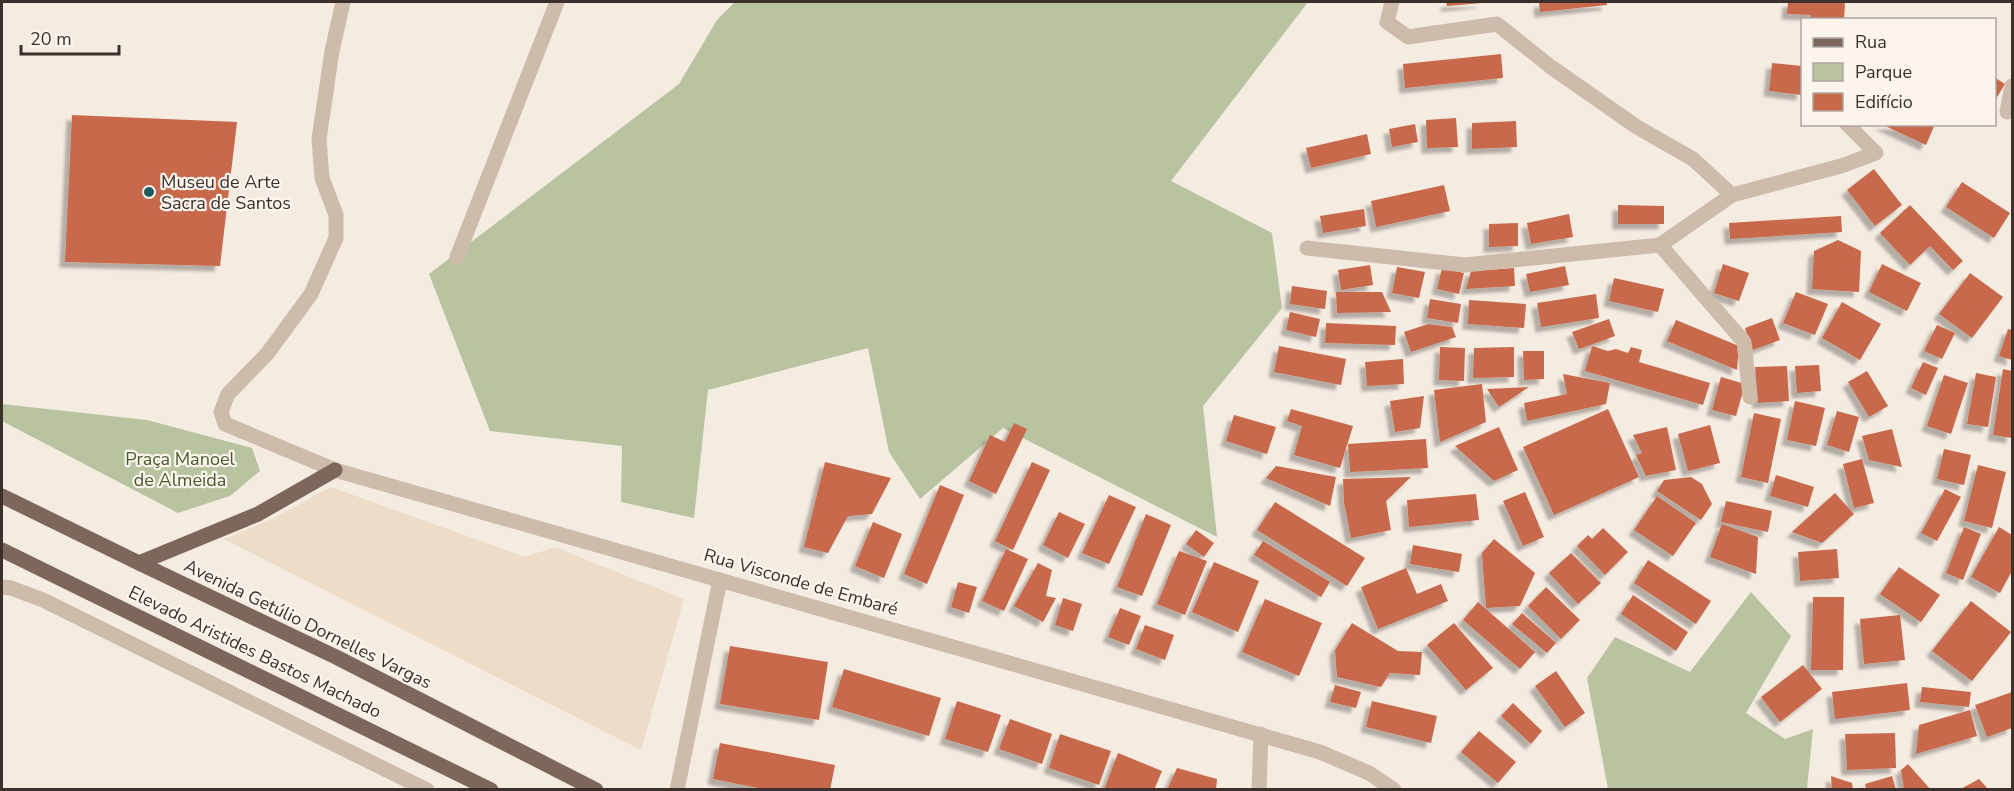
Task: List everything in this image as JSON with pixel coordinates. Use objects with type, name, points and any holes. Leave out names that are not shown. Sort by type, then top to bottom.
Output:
[{"type":"main road","points":[[139,563],[258,514],[335,470]]},
{"type":"main road","name":"Avenida Getúlio Dornelles Vargas","points":[[2,496],[336,657],[596,789]]},
{"type":"main road","name":"Elevado Aristides Bastos Machado","points":[[2,550],[491,789]]},
{"type":"street","name":"Rua Visconde de Embaré","points":[[343,2],[332,51],[319,139],[322,178],[336,215],[336,238],[311,294],[267,354],[228,394],[220,412],[225,424],[335,470],[1320,752],[1369,772],[1394,789]]},
{"type":"street","points":[[457,257],[557,2]]},
{"type":"street","points":[[1392,2],[1387,22],[1408,37],[1497,24],[1551,67],[1637,127],[1692,159],[1732,195]]},
{"type":"street","points":[[2005,111],[2013,86]]},
{"type":"street","points":[[1307,248],[1465,264],[1660,245],[1732,195],[1841,166],[1876,153],[1849,126]]},
{"type":"street","points":[[1660,245],[1744,342],[1750,397]]},
{"type":"street","points":[[677,789],[720,580]]},
{"type":"street","points":[[2,587],[43,600],[427,789]]},
{"type":"street","points":[[1259,789],[1262,734]]},
{"type":"green space","points":[[735,2],[1308,2],[1171,181],[1272,233],[1282,308],[1203,406],[1217,537],[1003,428],[920,499],[889,452],[868,348],[708,390],[694,518],[621,502],[622,446],[490,431],[429,274],[679,84],[717,20]]},
{"type":"green space","name":"Praça Manoel de Almeida","points":[[2,404],[147,420],[252,448],[260,471],[230,496],[178,513],[2,421]]},
{"type":"green space","points":[[1751,592],[1791,636],[1746,713],[1785,739],[1813,729],[1807,789],[1608,789],[1587,678],[1615,637],[1690,672]]},
{"type":"shaded area","name":"Praça Manoel de Almeida","points":[[331,487],[525,557],[555,547],[684,599],[641,750],[224,539],[272,519]]},
{"type":"building","points":[[1446,2],[1482,2],[1482,3],[1447,6]]},
{"type":"building","points":[[1539,2],[1607,2],[1607,5],[1540,12]]},
{"type":"building","points":[[1788,2],[1845,2],[1844,18],[1811,18],[1811,15],[1787,14]]},
{"type":"building","points":[[1501,54],[1503,78],[1405,88],[1403,64]]},
{"type":"building","points":[[1772,63],[1801,66],[1801,95],[1769,91]]},
{"type":"building","points":[[1996,78],[2005,84],[1996,96]]},
{"type":"building","name":"Museu de Arte Sacra de Santos","points":[[72,115],[237,122],[220,266],[65,262]]},
{"type":"building","points":[[1456,118],[1458,147],[1427,148],[1426,120]]},
{"type":"building","points":[[1516,121],[1517,147],[1472,149],[1472,123]]},
{"type":"building","points":[[1415,124],[1418,142],[1392,147],[1389,129]]},
{"type":"building","points":[[1885,126],[1934,126],[1926,145]]},
{"type":"building","points":[[1367,134],[1371,154],[1311,168],[1306,148]]},
{"type":"building","points":[[1874,169],[1902,205],[1875,226],[1847,190]]},
{"type":"building","points":[[1962,182],[2010,213],[1994,238],[1946,207]]},
{"type":"building","points":[[1444,185],[1450,211],[1376,227],[1371,201]]},
{"type":"building","points":[[1618,205],[1664,206],[1664,224],[1618,224]]},
{"type":"building","points":[[1910,205],[1963,261],[1953,270],[1930,246],[1910,265],[1880,233]]},
{"type":"building","points":[[1364,209],[1366,226],[1323,233],[1320,216]]},
{"type":"building","points":[[1569,214],[1573,237],[1531,244],[1527,223]]},
{"type":"building","points":[[1841,216],[1842,232],[1730,239],[1729,223]]},
{"type":"building","points":[[1518,223],[1518,246],[1489,247],[1489,224]]},
{"type":"building","points":[[1838,240],[1861,251],[1859,292],[1812,289],[1814,251]]},
{"type":"building","points":[[1723,264],[1749,273],[1739,301],[1714,293]]},
{"type":"building","points":[[1882,264],[1921,283],[1907,311],[1869,292]]},
{"type":"building","points":[[1370,265],[1373,285],[1341,290],[1338,270]]},
{"type":"building","points":[[1565,266],[1569,285],[1530,292],[1526,274]]},
{"type":"building","points":[[1397,267],[1425,272],[1419,298],[1392,293]]},
{"type":"building","points":[[1442,268],[1464,273],[1459,294],[1437,289]]},
{"type":"building","points":[[1514,268],[1515,286],[1466,289],[1471,271]]},
{"type":"building","points":[[1970,273],[2003,297],[1972,338],[1939,314]]},
{"type":"building","points":[[1614,278],[1664,289],[1658,312],[1609,301]]},
{"type":"building","points":[[1292,286],[1327,291],[1325,309],[1290,304]]},
{"type":"building","points":[[1336,292],[1382,292],[1391,312],[1337,313]]},
{"type":"building","points":[[1796,292],[1828,304],[1815,335],[1783,323]]},
{"type":"building","points":[[1596,294],[1599,318],[1541,327],[1537,303]]},
{"type":"building","points":[[1430,299],[1461,304],[1458,323],[1427,318]]},
{"type":"building","points":[[1469,300],[1526,304],[1524,328],[1468,324]]},
{"type":"building","points":[[1842,302],[1881,324],[1860,360],[1822,338]]},
{"type":"building","points":[[1290,312],[1320,319],[1316,337],[1286,330]]},
{"type":"building","points":[[1772,318],[1780,340],[1753,350],[1745,328]]},
{"type":"building","points":[[1609,319],[1615,336],[1579,349],[1572,332]]},
{"type":"building","points":[[1676,320],[1739,346],[1737,370],[1667,341]]},
{"type":"building","points":[[1326,323],[1396,326],[1395,345],[1325,343]]},
{"type":"building","points":[[1428,324],[1452,327],[1456,337],[1411,352],[1404,332]]},
{"type":"building","points":[[1937,325],[1955,333],[1942,359],[1924,351]]},
{"type":"building","points":[[2008,329],[2012,330],[2012,360],[1999,356]]},
{"type":"building","points":[[1279,346],[1346,359],[1341,385],[1274,372]]},
{"type":"building","points":[[1592,346],[1608,351],[1616,349],[1628,353],[1631,347],[1642,350],[1639,362],[1710,383],[1703,405],[1585,371]]},
{"type":"building","points":[[1440,347],[1465,348],[1464,381],[1439,380]]},
{"type":"building","points":[[1514,347],[1514,377],[1473,378],[1474,348]]},
{"type":"building","points":[[1523,351],[1544,351],[1544,379],[1524,380]]},
{"type":"building","points":[[1403,359],[1404,384],[1367,386],[1365,362]]},
{"type":"building","points":[[1923,362],[1938,368],[1926,395],[1911,388]]},
{"type":"building","points":[[1819,365],[1821,391],[1797,393],[1795,366]]},
{"type":"building","points":[[1787,366],[1789,401],[1758,403],[1755,367]]},
{"type":"building","points":[[2003,369],[2012,371],[2012,438],[1993,435]]},
{"type":"building","points":[[1867,371],[1888,406],[1869,417],[1848,382]]},
{"type":"building","points":[[1976,373],[1996,377],[1988,427],[1967,424]]},
{"type":"building","points":[[1563,374],[1610,383],[1606,404],[1527,421],[1524,403],[1567,394]]},
{"type":"building","points":[[1944,375],[1968,383],[1951,434],[1927,426]]},
{"type":"building","points":[[1721,377],[1745,384],[1736,416],[1712,410]]},
{"type":"building","points":[[1482,384],[1486,422],[1440,442],[1434,390]]},
{"type":"building","points":[[1529,387],[1499,407],[1487,389]]},
{"type":"building","points":[[1424,396],[1420,428],[1395,432],[1390,401]]},
{"type":"building","points":[[1795,401],[1825,408],[1816,446],[1787,440]]},
{"type":"building","points":[[1291,409],[1353,426],[1340,468],[1294,455],[1302,426],[1287,421]]},
{"type":"building","points":[[1608,409],[1639,477],[1554,515],[1523,447]]},
{"type":"building","points":[[1837,411],[1859,417],[1849,452],[1827,445]]},
{"type":"building","points":[[1754,413],[1781,419],[1768,483],[1741,477]]},
{"type":"building","points":[[1234,415],[1276,427],[1267,454],[1226,441]]},
{"type":"building","points":[[1014,423],[1027,429],[996,494],[969,481],[990,435],[1005,442]]},
{"type":"building","points":[[1710,425],[1720,463],[1688,471],[1678,434]]},
{"type":"building","points":[[1499,427],[1518,470],[1494,481],[1455,446]]},
{"type":"building","points":[[1667,427],[1676,470],[1646,476],[1636,455],[1642,453],[1633,435]]},
{"type":"building","points":[[1892,429],[1902,467],[1869,460],[1862,436]]},
{"type":"building","points":[[1426,439],[1428,468],[1350,472],[1348,444]]},
{"type":"building","points":[[1944,449],[1971,455],[1964,485],[1937,479]]},
{"type":"building","points":[[1862,459],[1874,503],[1854,508],[1843,464]]},
{"type":"building","points":[[825,462],[891,478],[872,514],[848,516],[828,553],[804,547]]},
{"type":"building","points":[[1032,462],[1050,470],[1013,550],[995,541]]},
{"type":"building","points":[[1978,465],[2006,472],[1992,528],[1964,521]]},
{"type":"building","points":[[1276,466],[1336,477],[1330,506],[1266,478]]},
{"type":"building","points":[[1776,475],[1814,487],[1808,507],[1770,496]]},
{"type":"building","points":[[1411,477],[1386,501],[1391,530],[1351,538],[1344,502],[1343,479]]},
{"type":"building","points":[[1691,477],[1702,484],[1712,504],[1701,520],[1657,491],[1664,480]]},
{"type":"building","points":[[940,485],[964,495],[927,584],[904,574]]},
{"type":"building","points":[[1945,489],[1961,497],[1937,541],[1921,533]]},
{"type":"building","points":[[1525,492],[1544,537],[1523,546],[1503,501]]},
{"type":"building","points":[[1835,493],[1854,514],[1822,543],[1792,532]]},
{"type":"building","points":[[1476,494],[1479,520],[1409,527],[1407,500]]},
{"type":"building","points":[[1109,495],[1136,507],[1109,564],[1082,553]]},
{"type":"building","points":[[1657,496],[1696,523],[1673,556],[1634,530]]},
{"type":"building","points":[[1726,501],[1772,511],[1768,532],[1721,522]]},
{"type":"building","points":[[1275,502],[1365,558],[1347,586],[1257,530]]},
{"type":"building","points":[[1059,512],[1085,524],[1068,558],[1043,545]]},
{"type":"building","points":[[1146,514],[1171,525],[1142,596],[1117,587]]},
{"type":"building","points":[[873,522],[902,534],[884,578],[855,566]]},
{"type":"building","points":[[1722,524],[1758,537],[1756,574],[1710,557]]},
{"type":"building","points":[[1964,527],[1981,534],[1963,580],[1946,573]]},
{"type":"building","points":[[1999,527],[2012,535],[2012,571],[2000,593],[1971,577]]},
{"type":"building","points":[[1603,528],[1628,552],[1605,575],[1577,546],[1588,535],[1592,539]]},
{"type":"building","points":[[1196,530],[1214,543],[1204,557],[1186,544]]},
{"type":"building","points":[[1494,539],[1535,573],[1520,606],[1486,608],[1482,553]]},
{"type":"building","points":[[1263,541],[1330,582],[1321,597],[1254,555]]},
{"type":"building","points":[[1413,545],[1462,554],[1459,572],[1410,564]]},
{"type":"building","points":[[1006,549],[1028,559],[1004,611],[982,601]]},
{"type":"building","points":[[1837,549],[1839,578],[1800,581],[1798,552]]},
{"type":"building","points":[[1179,551],[1207,561],[1185,615],[1157,604]]},
{"type":"building","points":[[1571,553],[1601,583],[1578,604],[1549,573]]},
{"type":"building","points":[[1648,560],[1711,601],[1696,624],[1634,583]]},
{"type":"building","points":[[1214,562],[1259,581],[1238,632],[1192,612]]},
{"type":"building","points":[[1038,563],[1052,570],[1046,596],[1056,598],[1043,622],[1014,606]]},
{"type":"building","points":[[1899,567],[1940,595],[1921,622],[1880,594]]},
{"type":"building","points":[[1406,568],[1417,594],[1441,584],[1448,601],[1378,629],[1361,587]]},
{"type":"building","points":[[958,582],[977,587],[969,613],[951,607]]},
{"type":"building","points":[[1546,587],[1580,620],[1561,639],[1528,606]]},
{"type":"building","points":[[1633,595],[1688,632],[1676,651],[1621,614]]},
{"type":"building","points":[[1813,597],[1844,597],[1843,670],[1811,670]]},
{"type":"building","points":[[1063,598],[1082,604],[1073,631],[1055,625]]},
{"type":"building","points":[[1265,599],[1322,623],[1299,676],[1242,652]]},
{"type":"building","points":[[1971,601],[2011,632],[1972,681],[1932,651]]},
{"type":"building","points":[[1478,602],[1535,652],[1520,669],[1463,620]]},
{"type":"building","points":[[1120,608],[1141,616],[1129,645],[1108,637]]},
{"type":"building","points":[[1522,613],[1556,643],[1547,653],[1512,624]]},
{"type":"building","points":[[1900,615],[1905,660],[1864,664],[1860,619]]},
{"type":"building","points":[[1352,623],[1398,651],[1422,652],[1420,675],[1390,673],[1381,687],[1337,677],[1335,650]]},
{"type":"building","points":[[1454,623],[1493,668],[1466,690],[1427,645]]},
{"type":"building","points":[[1145,625],[1174,635],[1165,660],[1136,649]]},
{"type":"building","points":[[730,646],[828,662],[819,720],[720,704]]},
{"type":"building","points":[[1803,665],[1822,689],[1780,722],[1761,697]]},
{"type":"building","points":[[844,669],[941,698],[929,736],[832,707]]},
{"type":"building","points":[[1556,671],[1585,713],[1565,727],[1535,686]]},
{"type":"building","points":[[1907,683],[1910,710],[1835,719],[1832,692]]},
{"type":"building","points":[[1335,685],[1361,692],[1356,708],[1330,702]]},
{"type":"building","points":[[1922,687],[1971,692],[1969,707],[1920,702]]},
{"type":"building","points":[[2012,692],[2012,728],[1987,737],[1975,705]]},
{"type":"building","points":[[957,701],[1001,715],[988,752],[945,739]]},
{"type":"building","points":[[1372,701],[1437,716],[1431,743],[1366,727]]},
{"type":"building","points":[[1513,703],[1542,731],[1531,744],[1501,716]]},
{"type":"building","points":[[1970,710],[1977,736],[1916,754],[1919,725]]},
{"type":"building","points":[[1010,719],[1052,734],[1042,764],[999,749]]},
{"type":"building","points":[[1479,731],[1516,762],[1498,783],[1461,752]]},
{"type":"building","points":[[1895,733],[1896,768],[1847,770],[1845,734]]},
{"type":"building","points":[[1060,734],[1111,751],[1099,785],[1049,768]]},
{"type":"building","points":[[720,743],[835,765],[830,790],[768,790],[713,779]]},
{"type":"building","points":[[1118,753],[1162,771],[1154,790],[1104,790]]},
{"type":"building","points":[[1908,764],[1931,790],[1904,790],[1901,770]]},
{"type":"building","points":[[1177,768],[1217,779],[1216,790],[1167,790]]},
{"type":"building","points":[[1831,776],[1852,783],[1853,790],[1832,790]]},
{"type":"building","points":[[1892,776],[1896,790],[1867,790],[1865,784]]},
{"type":"building","points":[[1979,779],[1989,790],[1959,790]]},
{"type":"place","name":"Museu de Arte Sacra de Santos","points":[[149,192]]}]
